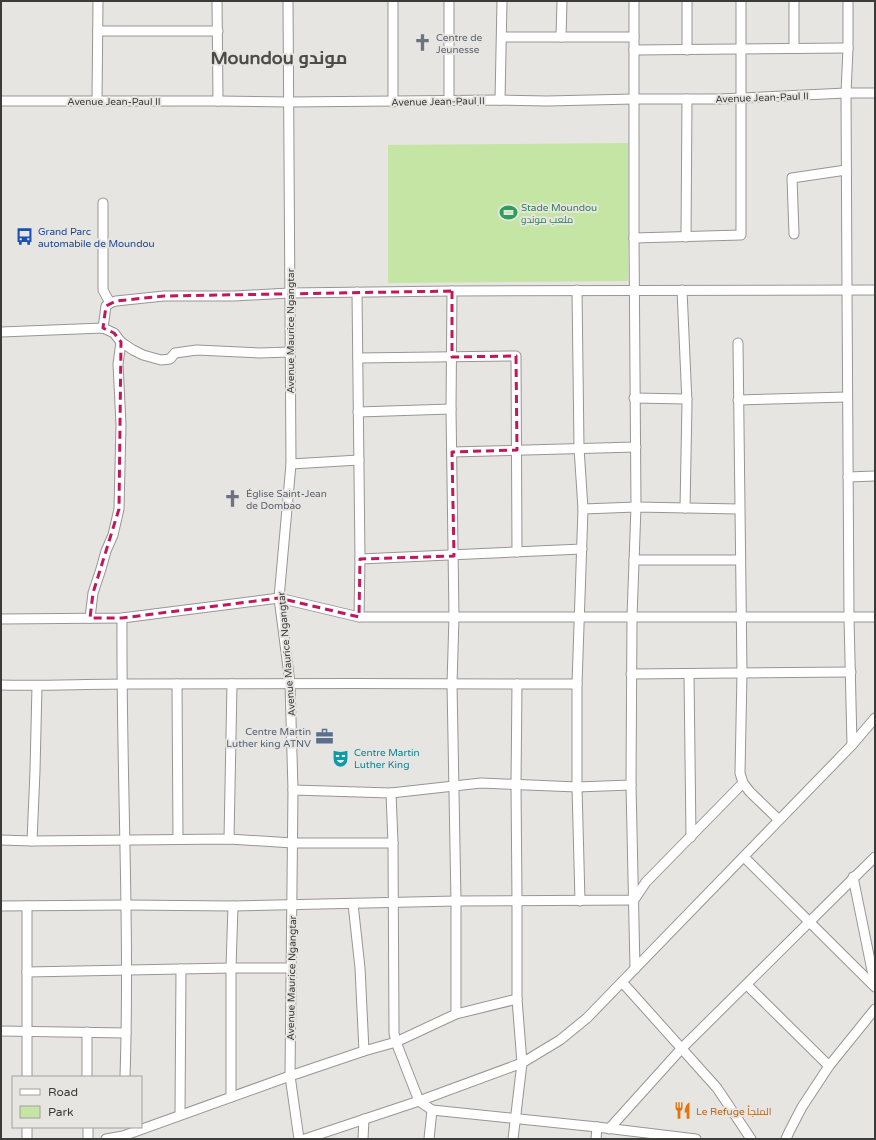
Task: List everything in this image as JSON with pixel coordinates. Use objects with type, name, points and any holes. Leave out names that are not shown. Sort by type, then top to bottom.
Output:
[{"type":"street","points":[[97,101],[98,1]]},
{"type":"street","points":[[217,1],[218,101]]},
{"type":"street","name":"Avenue Maurice Ngangtar","points":[[288,1],[291,464],[279,598],[290,683],[293,790],[290,1076],[299,1139]]},
{"type":"street","points":[[392,102],[393,1]]},
{"type":"street","points":[[448,1],[449,101]]},
{"type":"street","points":[[500,100],[502,1]]},
{"type":"street","points":[[561,37],[562,1]]},
{"type":"street","points":[[634,1],[634,398],[636,507],[632,617],[631,784],[635,969]]},
{"type":"street","points":[[687,1],[687,50]]},
{"type":"street","points":[[634,238],[741,235],[741,1]]},
{"type":"street","points":[[794,1],[794,48]]},
{"type":"street","points":[[848,1],[846,170],[849,617],[852,745]]},
{"type":"street","points":[[98,31],[218,31]]},
{"type":"street","points":[[502,37],[634,37]]},
{"type":"street","points":[[634,50],[848,48]]},
{"type":"street","name":"Avenue Jean-Paul II","points":[[1,101],[548,101],[740,99],[846,93],[875,93]]},
{"type":"street","points":[[686,237],[687,99]]},
{"type":"street","points":[[794,234],[792,178],[846,170]]},
{"type":"street","points":[[103,203],[103,290],[110,303]]},
{"type":"street","points":[[577,290],[579,448],[583,509],[577,684],[577,787],[580,900]]},
{"type":"street","points":[[682,290],[686,399],[685,508]]},
{"type":"street","points":[[103,328],[106,306],[110,303],[116,301],[164,296],[452,291],[875,290]]},
{"type":"street","points":[[452,291],[451,409],[454,556],[452,684],[456,901],[456,1014]]},
{"type":"street","points":[[357,292],[360,559],[358,617]]},
{"type":"street","points":[[1,332],[103,328],[114,333],[121,342],[133,350],[143,355],[161,360],[170,359],[175,353],[197,350],[258,353],[290,352]]},
{"type":"street","points":[[90,618],[93,593],[106,551],[113,535],[119,509],[121,425],[118,364],[121,342]]},
{"type":"street","points":[[738,343],[742,673],[740,773],[743,783],[750,792],[779,820]]},
{"type":"street","points":[[358,358],[516,356],[517,552]]},
{"type":"street","points":[[738,400],[848,396]]},
{"type":"street","points":[[634,398],[686,399]]},
{"type":"street","points":[[358,412],[451,409]]},
{"type":"street","points":[[452,452],[636,447]]},
{"type":"street","points":[[291,464],[359,460]]},
{"type":"street","points":[[848,477],[875,476]]},
{"type":"street","points":[[583,509],[636,507],[739,509]]},
{"type":"street","points":[[360,559],[582,550]]},
{"type":"street","points":[[634,560],[740,560]]},
{"type":"street","points":[[1,619],[122,618],[279,598],[358,617],[875,617]]},
{"type":"street","points":[[122,618],[127,970],[125,1076]]},
{"type":"street","points":[[631,674],[850,672]]},
{"type":"street","points":[[689,674],[691,836]]},
{"type":"street","points":[[1,685],[37,686],[290,683],[577,684]]},
{"type":"street","points":[[178,684],[178,839]]},
{"type":"street","points":[[229,839],[232,684]]},
{"type":"street","points":[[513,1139],[522,1063],[517,999],[517,684]]},
{"type":"street","points":[[32,841],[37,686]]},
{"type":"street","points":[[310,1138],[419,1101],[522,1063],[554,1044],[572,1031],[587,1018],[744,857],[852,745],[875,718]]},
{"type":"street","points":[[293,790],[391,793],[481,783],[577,787],[631,784]]},
{"type":"street","points":[[634,900],[646,882],[743,783]]},
{"type":"street","points":[[391,793],[393,843],[394,1032],[396,1042],[419,1101],[432,1110],[696,1139]]},
{"type":"street","points":[[1,840],[229,839],[293,843],[393,843]]},
{"type":"street","points":[[744,857],[875,986]]},
{"type":"street","points":[[609,1129],[682,1048],[810,922],[853,877],[875,857]]},
{"type":"street","points":[[853,877],[875,986]]},
{"type":"street","points":[[1,906],[233,906],[456,901],[634,900]]},
{"type":"street","points":[[353,904],[360,968],[364,1051]]},
{"type":"street","points":[[27,906],[27,1076]]},
{"type":"street","points":[[230,1097],[233,906]]},
{"type":"street","points":[[27,972],[291,968]]},
{"type":"street","points":[[180,1115],[181,969]]},
{"type":"street","points":[[622,982],[717,1088],[751,1139]]},
{"type":"street","points":[[747,985],[829,1066]]},
{"type":"street","points":[[142,1128],[364,1051],[396,1042],[456,1014],[517,999]]},
{"type":"street","points":[[786,1139],[802,1107],[829,1066],[875,1009]]},
{"type":"street","points":[[1,1031],[126,1033]]},
{"type":"street","points":[[87,1032],[87,1076]]},
{"type":"street","points":[[429,1139],[432,1110]]},
{"type":"street","points":[[363,1139],[364,1119]]},
{"type":"street","points":[[596,1139],[597,1127]]},
{"type":"street","points":[[27,1128],[27,1139]]},
{"type":"street","points":[[88,1128],[88,1139]]},
{"type":"street","points":[[106,1139],[141,1128]]},
{"type":"highlighted area","points":[[452,291],[452,357],[516,356],[517,450],[452,452],[454,556],[360,559],[359,617],[279,598],[122,618],[90,618],[93,593],[119,509],[121,342],[114,333],[103,328],[106,306],[116,301],[164,296]]},
{"type":"green space","name":"Stade Moundou ملعب موندو","points":[[628,143],[628,281],[388,283],[388,145]]},
{"type":"place","name":"Centre de Jeunesse","points":[[423,43]]},
{"type":"place","name":"Stade Moundou ملعب موندو","points":[[508,213]]},
{"type":"place","name":"Grand Parc automabile de Moundou","points":[[25,237]]},
{"type":"place","name":"Église Saint-Jean de Dombao","points":[[233,499]]},
{"type":"place","name":"Centre Martin Luther king ATNV","points":[[324,737]]},
{"type":"place","name":"Centre Martin Luther King","points":[[341,758]]},
{"type":"place","name":"Le Refuge الملجأ","points":[[683,1111]]},
{"type":"district","name":"Moundou موندو","points":[[279,58]]}]
